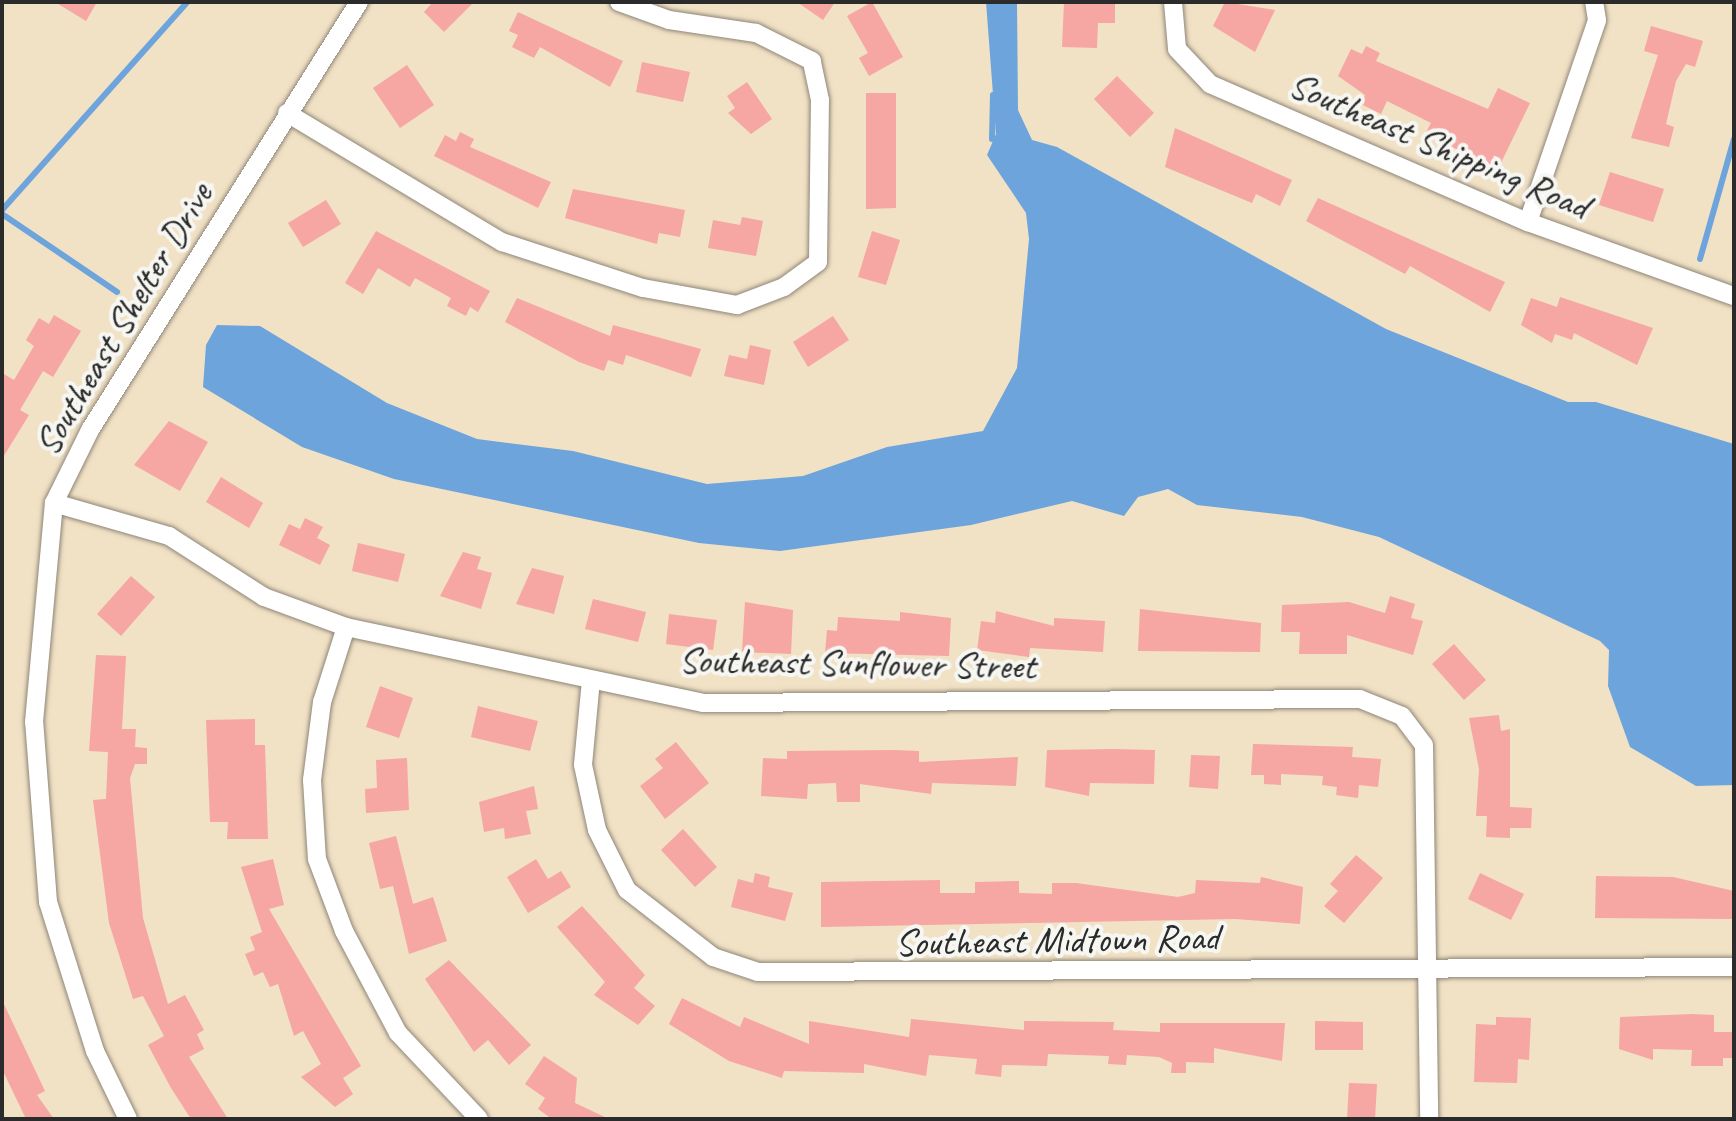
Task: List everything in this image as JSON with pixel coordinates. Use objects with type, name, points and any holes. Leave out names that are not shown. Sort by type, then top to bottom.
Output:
[{"type":"street","name":"Southeast Shelter Drive","points":[[128,1119],[95,1051],[48,902],[34,722],[54,503],[90,430],[359,2]]},
{"type":"street","points":[[287,113],[502,242],[643,288],[737,305],[784,287],[818,262],[820,100],[812,61],[756,33],[669,20],[619,2]]},
{"type":"street","name":"Southeast Shipping Road","points":[[1173,2],[1177,49],[1210,84],[1528,222],[1734,296]]},
{"type":"street","points":[[1528,222],[1597,20],[1594,2]]},
{"type":"street","name":"Southeast Sunflower Street","points":[[54,503],[169,536],[264,597],[346,627],[703,703],[1360,699],[1402,716],[1424,745],[1427,970]]},
{"type":"street","points":[[346,627],[320,718],[312,780],[317,859],[344,931],[398,1033],[479,1119]]},
{"type":"street","name":"Southeast Midtown Road","points":[[591,680],[583,765],[597,830],[627,890],[713,957],[758,972],[814,977],[1734,967]]},
{"type":"street","points":[[1427,970],[1429,1119]]},
{"type":"water","points":[[986,2],[1017,2],[1018,110],[1032,140],[1057,147],[1386,329],[1568,402],[1596,402],[1734,444],[1734,785],[1696,786],[1630,747],[1608,686],[1609,650],[1600,641],[1379,537],[1302,517],[1197,505],[1168,489],[1138,497],[1124,516],[1072,501],[971,525],[780,551],[699,543],[394,479],[302,447],[203,387],[206,345],[217,325],[260,326],[387,403],[477,439],[573,451],[707,484],[803,476],[887,447],[983,431],[1017,368],[1029,239],[1026,213],[987,155],[996,134]]},
{"type":"building","points":[[55,2],[97,2],[86,21]]},
{"type":"building","points":[[433,2],[474,2],[444,32],[424,12]]},
{"type":"building","points":[[797,2],[835,2],[823,20]]},
{"type":"building","points":[[872,2],[903,57],[869,76],[859,58],[868,53],[847,16]]},
{"type":"building","points":[[1064,2],[1115,3],[1115,23],[1098,23],[1097,48],[1062,47]]},
{"type":"building","points":[[1225,2],[1275,10],[1255,52],[1213,26]]},
{"type":"building","points":[[518,12],[623,61],[610,87],[540,47],[534,58],[512,47],[518,35],[509,31]]},
{"type":"building","points":[[1651,26],[1703,41],[1695,67],[1686,64],[1676,81],[1666,124],[1674,127],[1669,147],[1631,138],[1658,55],[1644,51]]},
{"type":"building","points":[[1366,46],[1380,53],[1376,61],[1488,109],[1498,88],[1530,103],[1498,169],[1425,134],[1431,123],[1387,101],[1381,114],[1361,104],[1365,95],[1338,76],[1351,49],[1362,54]]},
{"type":"building","points":[[642,62],[690,72],[683,102],[636,92]]},
{"type":"building","points":[[407,65],[434,105],[400,128],[373,88]]},
{"type":"building","points":[[1117,76],[1154,113],[1130,137],[1094,99]]},
{"type":"building","points":[[747,82],[772,119],[751,134],[728,113],[735,108],[727,96]]},
{"type":"building","points":[[866,93],[896,93],[896,208],[866,209]]},
{"type":"building","points":[[1175,128],[1292,180],[1280,206],[1256,194],[1252,203],[1165,167]]},
{"type":"building","points":[[460,132],[474,139],[470,147],[551,182],[538,208],[434,156],[445,135],[456,141]]},
{"type":"building","points":[[1610,172],[1664,189],[1653,222],[1599,205]]},
{"type":"building","points":[[573,189],[685,210],[680,237],[659,233],[657,244],[565,218]]},
{"type":"building","points":[[1318,198],[1505,282],[1490,312],[1410,266],[1405,274],[1306,221]]},
{"type":"building","points":[[326,200],[341,224],[303,247],[288,223]]},
{"type":"building","points":[[742,217],[763,221],[756,256],[708,248],[713,220],[740,225]]},
{"type":"building","points":[[376,231],[490,291],[478,312],[470,307],[466,316],[447,306],[451,298],[415,278],[410,287],[378,268],[363,294],[345,283]]},
{"type":"building","points":[[872,231],[900,240],[886,285],[858,277]]},
{"type":"building","points":[[1560,297],[1653,328],[1637,365],[1574,333],[1572,340],[1555,334],[1552,343],[1521,325],[1531,298],[1557,307]]},
{"type":"building","points":[[517,298],[610,336],[613,325],[701,349],[691,377],[626,355],[623,365],[608,360],[604,371],[579,362],[505,322]]},
{"type":"building","points":[[54,315],[81,331],[53,377],[43,371],[20,410],[29,415],[2,459],[2,373],[14,380],[34,346],[26,340],[39,318],[49,324]]},
{"type":"building","points":[[833,316],[849,340],[808,367],[793,342]]},
{"type":"building","points":[[750,345],[771,350],[764,385],[724,376],[729,355],[747,359]]},
{"type":"building","points":[[169,421],[208,442],[180,491],[134,465]]},
{"type":"building","points":[[221,477],[263,503],[249,528],[206,502]]},
{"type":"building","points":[[305,518],[323,527],[317,538],[330,545],[320,565],[279,545],[289,524],[300,529]]},
{"type":"building","points":[[358,543],[405,554],[398,582],[352,571]]},
{"type":"building","points":[[463,552],[481,557],[477,569],[492,573],[481,609],[440,596]]},
{"type":"building","points":[[532,568],[564,576],[554,614],[516,604]]},
{"type":"building","points":[[131,576],[155,597],[121,636],[97,614]]},
{"type":"building","points":[[1390,596],[1415,604],[1411,618],[1423,621],[1413,655],[1347,635],[1347,654],[1299,654],[1300,632],[1281,632],[1282,605],[1349,602],[1385,613]]},
{"type":"building","points":[[593,599],[646,612],[638,642],[585,629]]},
{"type":"building","points":[[745,602],[793,610],[791,654],[742,652]]},
{"type":"building","points":[[1140,609],[1261,623],[1260,652],[1138,651]]},
{"type":"building","points":[[996,611],[1054,626],[1054,618],[1105,621],[1103,652],[1030,648],[1029,657],[977,650],[981,621],[995,623]]},
{"type":"building","points":[[900,612],[951,618],[949,656],[825,653],[827,630],[837,631],[838,617],[900,621]]},
{"type":"building","points":[[669,614],[717,620],[713,650],[666,644]]},
{"type":"building","points":[[1454,644],[1486,680],[1464,700],[1432,664]]},
{"type":"building","points":[[96,655],[126,656],[122,729],[136,729],[135,747],[147,748],[147,764],[135,764],[130,778],[143,918],[168,1004],[185,995],[204,1030],[197,1034],[204,1049],[189,1057],[228,1119],[191,1119],[171,1088],[148,1045],[164,1036],[143,996],[133,999],[109,923],[93,800],[106,799],[108,752],[89,751]]},
{"type":"building","points":[[380,686],[413,698],[399,738],[366,727]]},
{"type":"building","points":[[478,706],[538,721],[530,751],[471,737]]},
{"type":"building","points":[[1499,715],[1501,731],[1510,729],[1510,807],[1532,808],[1531,828],[1510,828],[1510,838],[1486,837],[1487,816],[1476,816],[1479,769],[1469,718]]},
{"type":"building","points":[[255,719],[255,745],[265,745],[268,839],[227,839],[228,822],[210,822],[206,720]]},
{"type":"building","points":[[676,742],[709,783],[665,819],[640,786],[663,768],[655,759]]},
{"type":"building","points":[[1253,744],[1353,747],[1352,757],[1381,759],[1378,787],[1359,785],[1358,798],[1336,795],[1337,787],[1322,785],[1323,776],[1281,774],[1281,785],[1264,784],[1264,775],[1251,775]]},
{"type":"building","points":[[1047,750],[1155,750],[1154,784],[1090,783],[1089,796],[1045,787]]},
{"type":"building","points":[[787,751],[919,751],[919,762],[1018,757],[1016,786],[932,783],[931,794],[860,784],[860,802],[837,802],[836,783],[808,784],[807,799],[761,796],[763,758],[787,759]]},
{"type":"building","points":[[1191,755],[1220,756],[1218,789],[1189,787]]},
{"type":"building","points":[[407,758],[409,810],[366,813],[365,789],[377,788],[376,760]]},
{"type":"building","points":[[534,786],[538,809],[526,811],[531,834],[505,839],[504,828],[484,832],[479,802]]},
{"type":"building","points":[[683,829],[717,867],[695,887],[661,850]]},
{"type":"building","points":[[396,836],[413,904],[433,897],[447,941],[409,954],[393,886],[380,889],[369,843]]},
{"type":"building","points":[[1356,855],[1383,878],[1344,923],[1324,906],[1338,891],[1330,884]]},
{"type":"building","points":[[273,859],[284,905],[269,909],[361,1066],[343,1078],[353,1094],[335,1107],[301,1077],[321,1064],[303,1031],[294,1036],[278,984],[270,987],[263,972],[254,976],[245,954],[255,950],[250,937],[262,932],[241,867]]},
{"type":"building","points":[[536,859],[548,879],[561,871],[571,887],[528,913],[507,877]]},
{"type":"building","points":[[755,873],[770,877],[768,887],[793,893],[785,921],[731,907],[738,879],[753,883]]},
{"type":"building","points":[[1480,873],[1524,894],[1511,920],[1468,899]]},
{"type":"building","points":[[1596,876],[1673,877],[1734,891],[1734,919],[1595,918]]},
{"type":"building","points":[[1261,877],[1303,887],[1300,924],[1235,919],[821,927],[821,882],[940,880],[940,893],[975,893],[975,882],[1019,881],[1019,893],[1052,894],[1052,883],[1076,883],[1178,897],[1195,893],[1196,880],[1260,883]]},
{"type":"building","points":[[582,906],[645,975],[634,988],[655,1006],[638,1025],[594,995],[605,982],[557,927]]},
{"type":"building","points":[[449,960],[531,1045],[509,1065],[488,1040],[474,1052],[425,979]]},
{"type":"building","points":[[682,998],[740,1027],[744,1017],[809,1044],[809,1021],[909,1037],[911,1019],[1024,1030],[1024,1021],[1114,1022],[1113,1030],[1160,1032],[1160,1023],[1285,1023],[1282,1061],[1214,1048],[1214,1063],[1186,1062],[1186,1073],[1171,1073],[1172,1063],[1159,1057],[1127,1055],[1126,1065],[1108,1064],[1109,1056],[1048,1054],[1047,1066],[1002,1065],[1001,1077],[975,1074],[977,1059],[929,1055],[926,1076],[864,1064],[864,1073],[784,1071],[782,1078],[729,1061],[669,1024]]},
{"type":"building","points":[[2,1000],[45,1091],[37,1095],[54,1119],[26,1119],[2,1069]]},
{"type":"building","points":[[1714,1015],[1714,1032],[1734,1032],[1734,1058],[1723,1058],[1723,1066],[1691,1066],[1692,1050],[1653,1049],[1653,1060],[1619,1049],[1620,1017]]},
{"type":"building","points":[[1496,1017],[1531,1018],[1529,1060],[1518,1059],[1517,1083],[1474,1082],[1476,1024],[1496,1025]]},
{"type":"building","points":[[1315,1021],[1363,1022],[1363,1050],[1315,1050]]},
{"type":"building","points":[[544,1056],[577,1078],[575,1103],[609,1119],[552,1119],[538,1109],[545,1098],[525,1084]]},
{"type":"building","points":[[1349,1083],[1377,1084],[1375,1119],[1347,1119]]},
{"type":"waterway","points":[[2,210],[187,2]]},
{"type":"waterway","points":[[992,139],[993,95]]},
{"type":"waterway","points":[[1700,259],[1734,139]]},
{"type":"waterway","points":[[2,214],[117,292]]}]
